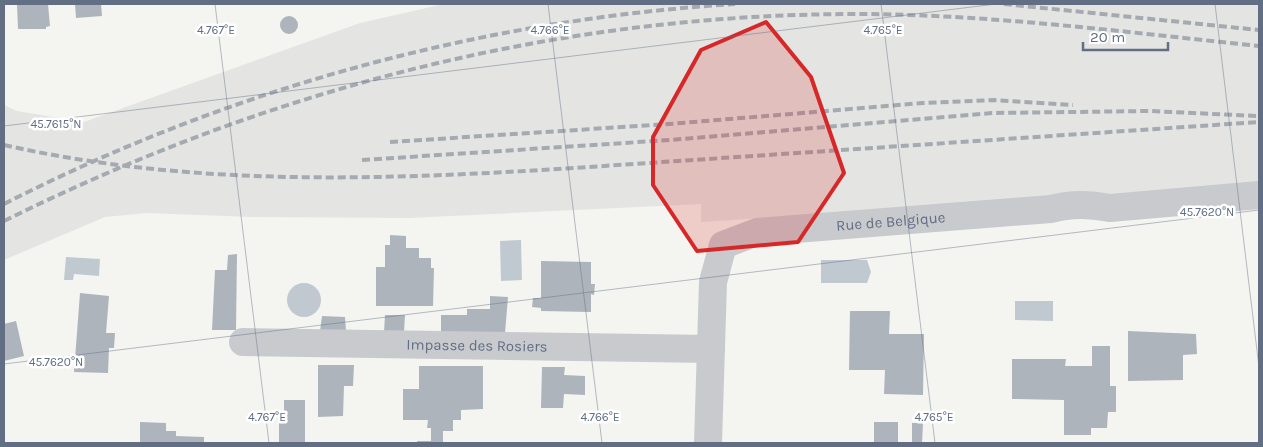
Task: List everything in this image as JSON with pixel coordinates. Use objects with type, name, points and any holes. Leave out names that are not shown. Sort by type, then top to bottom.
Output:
[{"type":"street","name":"Rue de Belgique","points":[[708,443],[713,282],[723,245],[757,232],[1051,209],[1061,206],[1086,204],[1110,208],[1259,195]]},
{"type":"street","name":"Impasse des Rosiers","points":[[243,342],[711,349]]},
{"type":"highlighted area","points":[[766,22],[811,77],[844,173],[798,242],[697,251],[653,185],[653,137],[701,50]]},
{"type":"shaded area","points":[[444,4],[1259,4],[1259,184],[701,222],[701,204],[409,218],[251,217],[147,213],[105,217],[4,260],[4,105],[17,111],[84,122],[360,23]]},
{"type":"shaded area","points":[[521,240],[522,280],[501,281],[500,241]]},
{"type":"shaded area","points":[[66,257],[100,259],[99,276],[74,274],[73,280],[64,280]]},
{"type":"shaded area","points":[[821,260],[867,260],[871,272],[867,283],[821,283]]},
{"type":"shaded area","points":[[304,283],[316,288],[321,300],[316,312],[304,317],[292,312],[287,300],[292,288]]},
{"type":"shaded area","points":[[1015,301],[1053,301],[1053,321],[1015,320]]},
{"type":"building","points":[[17,4],[48,4],[50,26],[46,27],[46,29],[18,29]]},
{"type":"building","points":[[75,4],[101,4],[102,16],[76,18]]},
{"type":"building","points":[[289,16],[295,19],[298,25],[295,31],[289,34],[283,31],[280,25],[283,19]]},
{"type":"building","points":[[390,235],[406,236],[406,248],[419,248],[419,258],[431,258],[431,268],[434,268],[433,306],[376,306],[376,267],[385,267],[385,245],[390,245]]},
{"type":"building","points":[[237,254],[236,330],[212,330],[215,270],[227,270],[228,255]]},
{"type":"building","points":[[541,261],[591,262],[591,284],[595,284],[594,295],[591,294],[591,312],[541,311],[541,308],[532,307],[533,298],[541,298]]},
{"type":"building","points":[[80,293],[109,296],[106,333],[115,333],[114,348],[109,348],[108,373],[74,372]]},
{"type":"building","points":[[490,296],[508,297],[505,333],[441,332],[441,315],[467,315],[467,309],[490,309]]},
{"type":"building","points":[[850,311],[890,311],[889,334],[924,334],[923,395],[884,394],[885,370],[849,370]]},
{"type":"building","points":[[385,315],[405,315],[404,332],[384,332]]},
{"type":"building","points":[[322,316],[345,317],[346,331],[320,331]]},
{"type":"building","points":[[16,321],[24,356],[4,361],[4,324]]},
{"type":"building","points":[[1128,331],[1196,334],[1197,354],[1183,355],[1183,380],[1128,381]]},
{"type":"building","points":[[1092,346],[1110,346],[1110,386],[1116,386],[1116,412],[1108,412],[1107,428],[1091,428],[1091,435],[1064,435],[1064,400],[1012,399],[1012,359],[1066,359],[1065,366],[1092,366]]},
{"type":"building","points":[[318,365],[354,365],[353,386],[344,386],[343,416],[318,417]]},
{"type":"building","points":[[419,366],[483,366],[483,409],[461,410],[461,420],[453,420],[453,431],[443,431],[443,443],[417,443],[417,441],[431,441],[431,428],[427,428],[428,420],[403,420],[403,389],[419,389]]},
{"type":"building","points":[[542,367],[565,367],[564,375],[585,376],[585,395],[564,394],[563,408],[541,408]]},
{"type":"building","points":[[284,400],[305,400],[305,443],[279,443],[279,412],[284,412]]},
{"type":"building","points":[[140,422],[166,423],[166,431],[176,431],[176,436],[204,437],[204,443],[140,443]]},
{"type":"building","points":[[874,422],[898,422],[898,443],[874,443]]},
{"type":"building","points":[[912,423],[923,423],[922,443],[912,443]]},
{"type":"railway","points":[[4,204],[90,163],[178,126],[268,94],[359,66],[452,44],[546,26],[640,12],[735,4]]},
{"type":"railway","points":[[1004,4],[1259,30]]},
{"type":"railway","points":[[4,221],[105,174],[207,133],[311,98],[416,68],[523,45],[631,28],[741,18],[852,14],[903,15],[1005,20],[1259,46]]},
{"type":"railway","points":[[390,142],[669,124],[923,103],[994,100],[1073,105]]},
{"type":"railway","points":[[362,160],[670,140],[992,113],[1150,111],[1257,116]]},
{"type":"railway","points":[[4,145],[87,161],[171,171],[255,176],[424,176],[594,167],[1259,122]]}]
